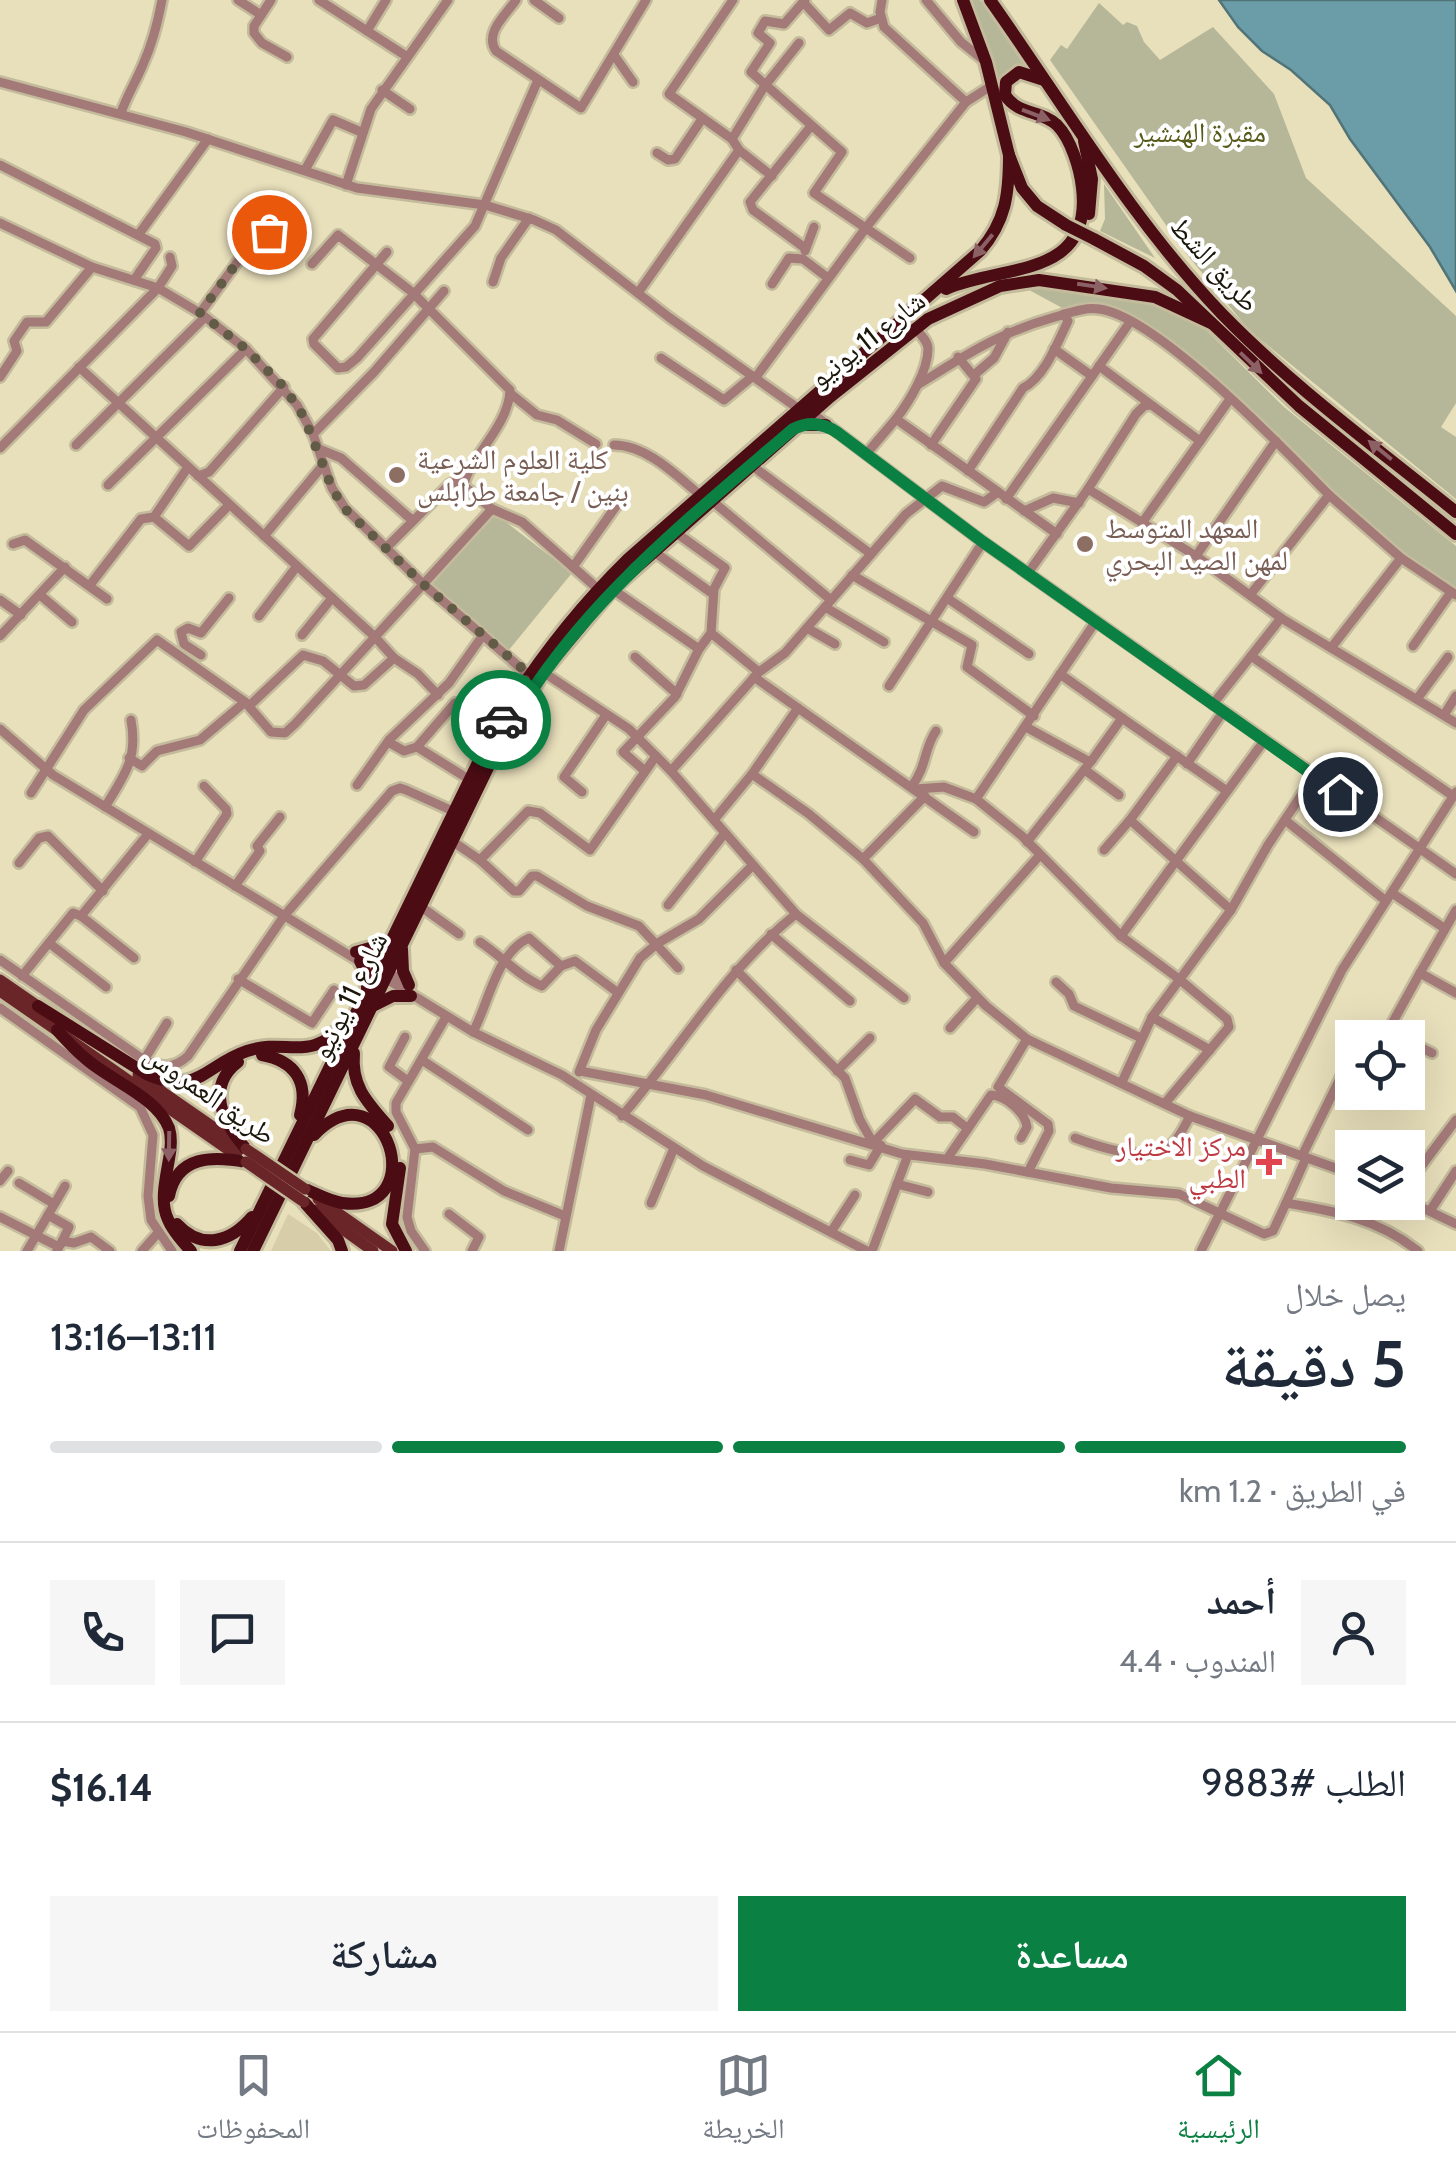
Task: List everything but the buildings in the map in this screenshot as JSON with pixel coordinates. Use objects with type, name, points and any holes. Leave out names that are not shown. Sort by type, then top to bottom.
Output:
[{"type":"highway","points":[[962,0],[986,62],[1010,155]]},
{"type":"highway","name":"طريق الشط","points":[[990,0],[1135,210],[1222,314],[1305,389],[1456,512]]},
{"type":"highway","points":[[928,298],[963,281],[1037,267],[1070,242],[1081,220],[1083,193],[1071,151],[1056,124],[1013,105],[1004,92],[1008,79],[1019,72],[1046,80]]},
{"type":"highway","points":[[1018,281],[1056,263],[1076,243],[1085,226],[1092,179],[1082,131]]},
{"type":"highway","name":"طريق الشط","points":[[1010,155],[1028,198],[1066,225],[1161,277],[1299,406],[1456,534]]},
{"type":"highway","name":"شارع 11 يونيو","points":[[267,1209],[294,1168],[299,1143],[470,780],[536,673],[605,589],[685,515],[810,410],[992,236],[1007,205],[1010,155]]},
{"type":"highway","name":"شارع 11 يونيو","points":[[705,498],[751,465],[810,410],[915,328],[953,305],[1018,281],[1061,281],[1156,297],[1211,323]]},
{"type":"highway","points":[[793,429],[826,424],[830,397]]},
{"type":"highway","name":"شارع 11 يونيو","points":[[605,589],[675,532],[685,515]]},
{"type":"highway","name":"شارع 11 يونيو","points":[[397,942],[452,841],[502,728]]},
{"type":"highway","points":[[38,1006],[148,1075],[184,1084],[200,1080],[247,1051],[308,1048],[324,1042],[366,1002],[410,991],[397,942],[358,957],[368,979],[366,1002]]},
{"type":"highway","name":"شارع 11 يونيو","points":[[267,1209],[284,1157],[299,1143],[354,1043],[366,1002]]},
{"type":"highway","points":[[57,1030],[85,1059],[161,1116],[169,1129],[171,1146],[163,1211],[168,1226],[191,1251]]},
{"type":"highway","points":[[354,1043],[354,1081],[364,1100],[393,1132],[400,1153],[392,1224],[406,1251]]},
{"type":"highway","points":[[267,1209],[234,1235],[220,1241],[202,1241],[186,1234],[169,1208],[176,1176],[188,1164],[206,1158],[246,1156],[225,1122],[219,1091],[224,1075],[234,1064],[247,1057],[277,1058],[291,1066],[300,1078],[303,1102],[299,1143]]},
{"type":"highway","points":[[299,1143],[332,1120],[360,1117],[374,1122],[385,1133],[394,1162],[384,1187],[364,1202],[343,1203],[304,1196]]},
{"type":"highway","points":[[304,1196],[342,1251]]},
{"type":"highway","points":[[240,1251],[267,1209]]},
{"type":"highway","points":[[252,1251],[267,1209]]},
{"type":"highway","points":[[261,1251],[267,1209]]},
{"type":"main road","name":"طريق العمروس","points":[[0,980],[246,1156]]},
{"type":"main road","name":"طريق العمروس","points":[[0,991],[392,1251]]},
{"type":"main road","name":"طريق العمروس","points":[[304,1196],[374,1251]]},
{"type":"street","points":[[121,114],[156,31],[162,0]]},
{"type":"street","points":[[238,0],[260,15]]},
{"type":"street","points":[[271,0],[254,26],[256,38],[288,58]]},
{"type":"street","points":[[319,0],[406,56]]},
{"type":"street","points":[[367,31],[386,0]]},
{"type":"street","points":[[346,185],[361,132],[382,90],[448,0]]},
{"type":"street","points":[[516,0],[491,35],[496,51],[583,107],[646,0]]},
{"type":"street","points":[[534,0],[559,18]]},
{"type":"street","points":[[733,0],[669,94],[732,139],[739,150],[772,176]]},
{"type":"street","points":[[870,0],[882,0],[884,27],[966,102]]},
{"type":"street","points":[[926,0],[961,42],[986,62]]},
{"type":"street","points":[[881,18],[867,23],[850,12],[829,30],[804,1],[784,24],[767,20],[758,32],[770,44],[751,72],[842,152],[814,193],[910,258]]},
{"type":"street","points":[[732,139],[764,86],[799,43]]},
{"type":"street","points":[[614,55],[634,82]]},
{"type":"street","points":[[387,252],[316,335],[314,344],[342,369],[474,226],[538,80]]},
{"type":"street","points":[[0,82],[208,139],[346,185],[386,194],[485,205],[556,230],[754,377],[810,410],[983,542],[1456,874]]},
{"type":"street","points":[[661,358],[724,400],[754,377],[966,102],[991,86]]},
{"type":"street","points":[[382,90],[410,109]]},
{"type":"street","points":[[657,152],[668,160],[674,159],[702,119]]},
{"type":"street","points":[[305,170],[333,120],[361,132]]},
{"type":"street","points":[[811,126],[750,206],[828,278]]},
{"type":"street","points":[[139,234],[208,139]]},
{"type":"street","points":[[638,293],[739,150]]},
{"type":"street","points":[[0,165],[155,244],[134,280]]},
{"type":"street","points":[[493,282],[501,258],[529,218]]},
{"type":"street","points":[[0,224],[92,267],[158,288],[246,349],[284,387],[313,434],[337,498],[386,548],[483,635],[638,738],[796,914],[904,998]]},
{"type":"street","points":[[804,254],[814,226]]},
{"type":"street","points":[[76,445],[202,315],[257,236],[278,230]]},
{"type":"street","points":[[312,264],[337,234],[412,292],[510,394],[537,414],[557,420],[596,444]]},
{"type":"street","points":[[772,284],[788,259],[804,254]]},
{"type":"street","points":[[0,448],[158,288],[172,266],[170,257]]},
{"type":"street","points":[[0,378],[17,351],[14,341],[27,322],[46,322],[92,267]]},
{"type":"street","points":[[313,434],[374,372],[444,291]]},
{"type":"street","points":[[919,384],[958,357],[1008,332],[1064,314],[1099,309],[1130,322],[1179,354],[1401,558],[1453,594],[1414,646]]},
{"type":"street","points":[[968,471],[1054,349],[1068,321],[1064,314]]},
{"type":"street","points":[[389,320],[398,342]]},
{"type":"street","points":[[671,771],[756,675],[786,653],[906,514],[942,486],[984,502],[1002,495],[1130,322]]},
{"type":"street","points":[[867,453],[919,384],[928,344],[915,328]]},
{"type":"street","points":[[974,375],[994,358],[1008,332]]},
{"type":"street","points":[[108,485],[246,349]]},
{"type":"street","points":[[1054,349],[1150,405],[1200,441]]},
{"type":"street","points":[[931,445],[974,384],[974,375],[958,357]]},
{"type":"street","points":[[80,366],[438,695]]},
{"type":"street","points":[[198,476],[209,472],[284,387]]},
{"type":"street","points":[[386,548],[450,484],[464,479],[486,447],[510,394]]},
{"type":"street","points":[[1142,523],[1230,398]]},
{"type":"street","points":[[1028,574],[1136,414],[1150,405]]},
{"type":"street","points":[[896,419],[1057,534]]},
{"type":"street","points":[[1196,556],[1276,441]]},
{"type":"street","points":[[614,445],[626,445],[653,458],[828,604],[884,642]]},
{"type":"street","points":[[319,449],[341,458],[412,520]]},
{"type":"street","points":[[264,536],[324,464]]},
{"type":"street","points":[[751,465],[871,554]]},
{"type":"street","points":[[90,586],[141,519],[154,517],[188,467]]},
{"type":"street","points":[[464,479],[466,489],[492,509],[522,522],[573,567],[699,649]]},
{"type":"street","points":[[1088,489],[1196,556],[1281,618],[1456,724]]},
{"type":"street","points":[[1250,595],[1329,494]]},
{"type":"street","points":[[1024,511],[1053,498],[1079,503]]},
{"type":"street","points":[[573,567],[620,502]]},
{"type":"street","points":[[154,517],[189,546],[229,505]]},
{"type":"street","points":[[32,792],[84,710],[160,640],[247,704],[271,732],[285,733],[492,509]]},
{"type":"street","points":[[645,771],[623,753],[676,694],[711,633],[713,594],[725,568],[675,532]]},
{"type":"street","points":[[13,544],[25,540],[107,599]]},
{"type":"street","points":[[889,686],[983,542]]},
{"type":"street","points":[[653,551],[713,594]]},
{"type":"street","points":[[1331,648],[1401,558]]},
{"type":"street","points":[[259,616],[298,566]]},
{"type":"street","points":[[0,636],[65,567]]},
{"type":"street","points":[[852,575],[972,645],[967,668],[1034,716]]},
{"type":"street","points":[[40,596],[72,622]]},
{"type":"street","points":[[186,660],[196,652],[181,638],[181,632],[188,628],[201,633],[229,598]]},
{"type":"street","points":[[302,635],[332,598]]},
{"type":"street","points":[[947,598],[1029,654]]},
{"type":"street","points":[[0,600],[21,615]]},
{"type":"street","points":[[1213,704],[1281,618]]},
{"type":"street","points":[[976,798],[1096,622]]},
{"type":"street","points":[[807,628],[835,644]]},
{"type":"street","points":[[711,633],[798,708],[974,832]]},
{"type":"street","points":[[357,785],[390,743],[438,695],[483,635]]},
{"type":"street","points":[[129,758],[142,766],[156,752],[198,740],[303,655],[323,661],[357,687],[394,658]]},
{"type":"street","points":[[1201,1251],[1336,981],[1455,794],[1251,656]]},
{"type":"street","points":[[635,657],[676,694]]},
{"type":"street","points":[[1417,699],[1448,657]]},
{"type":"street","points":[[1060,674],[1227,790]]},
{"type":"street","points":[[1444,716],[1456,696]]},
{"type":"street","points":[[390,743],[404,751],[417,747],[455,703]]},
{"type":"street","points":[[714,820],[798,708]]},
{"type":"street","points":[[1187,764],[1223,712]]},
{"type":"street","points":[[582,792],[564,777],[606,714]]},
{"type":"street","points":[[1027,842],[1122,718]]},
{"type":"street","points":[[104,807],[127,771],[136,741],[131,720]]},
{"type":"street","points":[[1026,728],[1066,752],[1092,760]]},
{"type":"street","points":[[1,731],[46,770],[358,957],[446,1017],[572,1082],[674,1148],[870,1251],[908,1155]]},
{"type":"street","points":[[863,859],[918,791],[936,731]]},
{"type":"street","points":[[1120,936],[1264,741]]},
{"type":"street","points":[[417,747],[470,780]]},
{"type":"street","points":[[480,860],[528,812],[540,813],[590,850],[656,756]]},
{"type":"street","points":[[1104,850],[1176,756]]},
{"type":"street","points":[[1085,770],[1119,795]]},
{"type":"street","points":[[752,774],[863,859],[923,923],[944,964],[977,998],[1027,1039],[1190,1116],[1335,1168]]},
{"type":"street","points":[[1122,1082],[1152,1017],[1231,910],[1314,776]]},
{"type":"street","points":[[194,862],[227,812],[204,786]]},
{"type":"street","points":[[918,791],[938,786],[976,798],[1027,842],[1120,936],[1227,1020],[1229,1027],[1166,1102]]},
{"type":"street","points":[[0,960],[144,1060],[161,1066],[183,1061],[284,916],[392,792],[400,788],[454,812]]},
{"type":"street","points":[[236,886],[260,851],[256,847],[280,817]]},
{"type":"street","points":[[1130,820],[1231,910]]},
{"type":"street","points":[[1284,820],[1389,897],[1444,928]]},
{"type":"street","points":[[668,905],[725,832]]},
{"type":"street","points":[[82,916],[148,834]]},
{"type":"street","points":[[19,864],[39,838],[48,836],[103,890]]},
{"type":"street","points":[[452,841],[514,891],[518,892],[532,876],[537,876],[586,906],[631,922],[658,943],[678,968]]},
{"type":"street","points":[[20,843],[29,850]]},
{"type":"street","points":[[944,964],[1040,855]]},
{"type":"street","points":[[572,1082],[596,1030],[640,958],[699,919],[752,866]]},
{"type":"street","points":[[420,906],[460,934]]},
{"type":"street","points":[[1394,1020],[1456,910]]},
{"type":"street","points":[[22,976],[74,913],[134,958]]},
{"type":"street","points":[[622,1116],[736,970],[796,914]]},
{"type":"street","points":[[771,934],[850,1001]]},
{"type":"street","points":[[474,1032],[493,981],[524,940],[529,938],[562,966]]},
{"type":"street","points":[[49,942],[106,987]]},
{"type":"street","points":[[480,942],[542,986],[562,966],[575,961],[617,992]]},
{"type":"street","points":[[736,970],[845,1078],[860,1120],[877,1144]]},
{"type":"street","points":[[1420,974],[1456,993]]},
{"type":"street","points":[[238,979],[312,1023],[334,990]]},
{"type":"street","points":[[1056,982],[1074,1006],[1141,1038]]},
{"type":"street","points":[[950,1028],[977,998]]},
{"type":"street","points":[[0,1008],[140,1108],[153,1134],[148,1196],[151,1220],[172,1251]]},
{"type":"street","points":[[426,1251],[407,1217],[415,1149],[396,1112],[396,1103],[446,1017]]},
{"type":"street","points":[[1152,1017],[1210,1050]]},
{"type":"street","points":[[144,1060],[167,1024]]},
{"type":"street","points":[[406,1037],[389,1067],[408,1080]]},
{"type":"street","points":[[837,1071],[870,1038]]},
{"type":"street","points":[[1027,1039],[998,1087],[1048,1124],[1049,1131],[1028,1172]]},
{"type":"street","points":[[1425,1050],[1432,1053]]},
{"type":"street","points":[[422,1060],[528,1130]]},
{"type":"street","points":[[580,1071],[706,1095],[908,1155],[1111,1188],[1172,1192],[1269,1235],[1335,1090]]},
{"type":"street","points":[[947,1159],[988,1098],[995,1094],[1026,1119],[1022,1138]]},
{"type":"street","points":[[559,1251],[591,1095]]},
{"type":"street","points":[[850,1160],[867,1166],[877,1144],[914,1099],[940,1117],[953,1117],[967,1128]]},
{"type":"street","points":[[1076,1138],[1116,1152],[1154,1152],[1173,1144],[1190,1116]]},
{"type":"street","points":[[1425,1161],[1456,1120]]},
{"type":"street","points":[[415,1149],[433,1147],[504,1191],[565,1216]]},
{"type":"street","points":[[651,1204],[674,1148]]},
{"type":"street","points":[[0,1181],[8,1171]]},
{"type":"street","points":[[1430,1211],[1456,1171]]},
{"type":"street","points":[[19,1184],[54,1204]]},
{"type":"street","points":[[897,1184],[928,1192]]},
{"type":"street","points":[[27,1251],[65,1186]]},
{"type":"street","points":[[831,1232],[855,1195]]},
{"type":"street","points":[[1286,1203],[1353,1215],[1378,1225],[1418,1251]]},
{"type":"street","points":[[1425,1209],[1456,1224]]},
{"type":"street","points":[[48,1214],[68,1226],[59,1246]]},
{"type":"street","points":[[449,1214],[480,1237],[472,1251]]},
{"type":"street","points":[[0,1217],[59,1246],[91,1237],[110,1251]]},
{"type":"street","points":[[142,1251],[158,1234]]},
{"type":"green space","points":[[972,0],[980,0],[1026,68],[1015,70],[1001,85]]},
{"type":"green space","name":"مقبرة الهنشير","points":[[1099,3],[1123,25],[1127,22],[1137,26],[1144,42],[1160,60],[1213,27],[1274,94],[1306,178],[1456,316],[1456,403],[1441,427],[1456,437],[1456,499],[1249,330],[1185,252],[1050,60],[1061,45],[1067,49]]},
{"type":"green space","points":[[1104,184],[1155,258],[1100,231],[1105,219]]},
{"type":"green space","points":[[1020,285],[1153,301],[1196,320],[1284,407],[1456,546],[1456,592],[1400,552],[1174,344],[1119,309],[1102,305],[1066,310]]},
{"type":"green space","points":[[498,516],[572,573],[508,651],[433,582],[492,517]]},
{"type":"sand","points":[[288,1214],[317,1233],[331,1251],[271,1251]]},
{"type":"water","points":[[1219,0],[1456,0],[1456,291],[1430,247],[1350,139],[1330,105],[1291,70],[1262,51]]},
{"type":"way so far","points":[[269,232],[255,238],[200,313],[246,349],[284,387],[304,417],[344,508],[423,584],[529,674],[501,720]]},
{"type":"place","name":"كلية العلوم الشرعية بنين / جامعة طرابلس","points":[[397,475]]},
{"type":"place","name":"المعهد المتوسط لمهن الصيد البحري","points":[[1085,544]]},
{"type":"place","name":"مركز الاختيار الطبي","points":[[1269,1162]]},
{"type":"route","points":[[501,720],[498,726],[507,731],[543,672],[580,624],[637,565],[793,429],[817,424],[827,425],[877,460],[983,542],[1340,794]]}]
